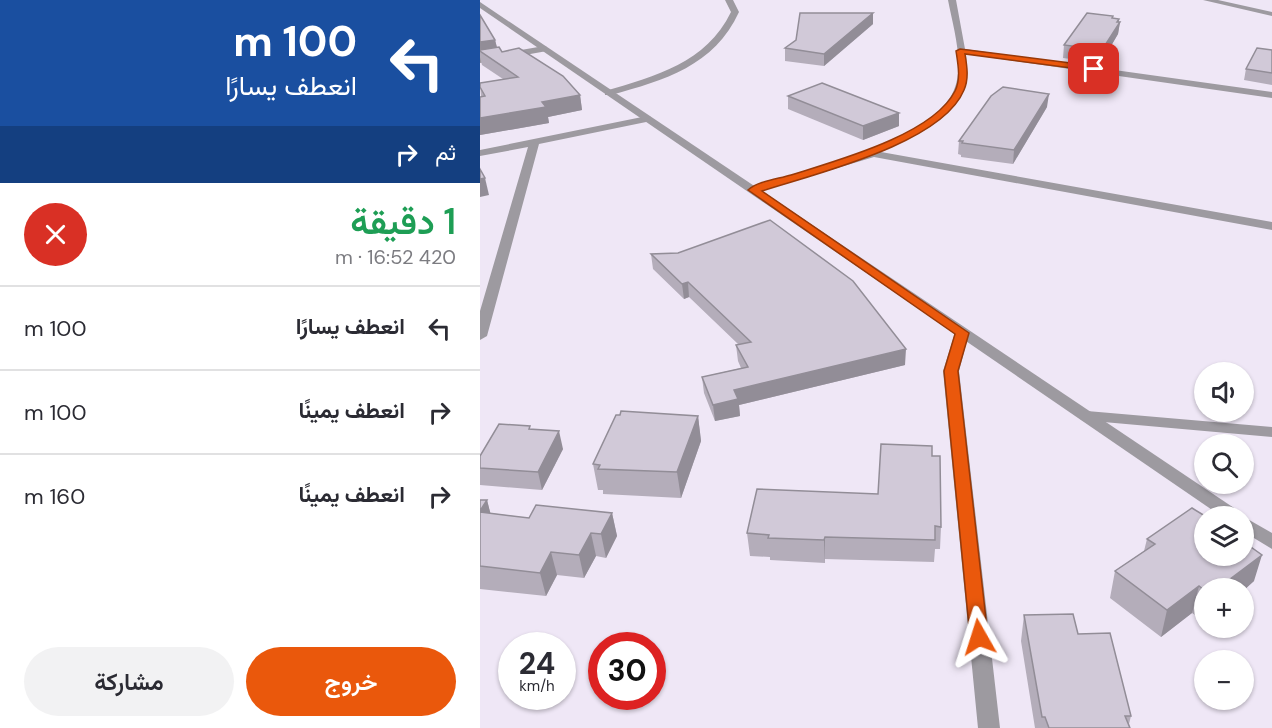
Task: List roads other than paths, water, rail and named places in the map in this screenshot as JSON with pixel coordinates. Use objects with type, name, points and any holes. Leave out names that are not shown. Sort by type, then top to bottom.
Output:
[{"type":"street","points":[[608,93],[669,73],[704,52],[721,37],[731,23],[735,12],[729,0]]},
{"type":"street","points":[[753,190],[867,155],[926,125],[950,106],[960,90],[963,73],[952,0]]},
{"type":"street","points":[[1207,0],[1272,14]]},
{"type":"street","points":[[480,4],[1219,506]]},
{"type":"street","points":[[480,60],[544,49]]},
{"type":"street","points":[[960,51],[1272,95]]},
{"type":"street","points":[[480,153],[647,118]]},
{"type":"street","points":[[480,336],[534,143]]},
{"type":"street","points":[[867,155],[886,155],[1272,226]]},
{"type":"street","points":[[962,333],[951,371],[989,728]]},
{"type":"street","points":[[1087,416],[1272,432]]},
{"type":"street","points":[[1254,530],[1272,542]]}]
